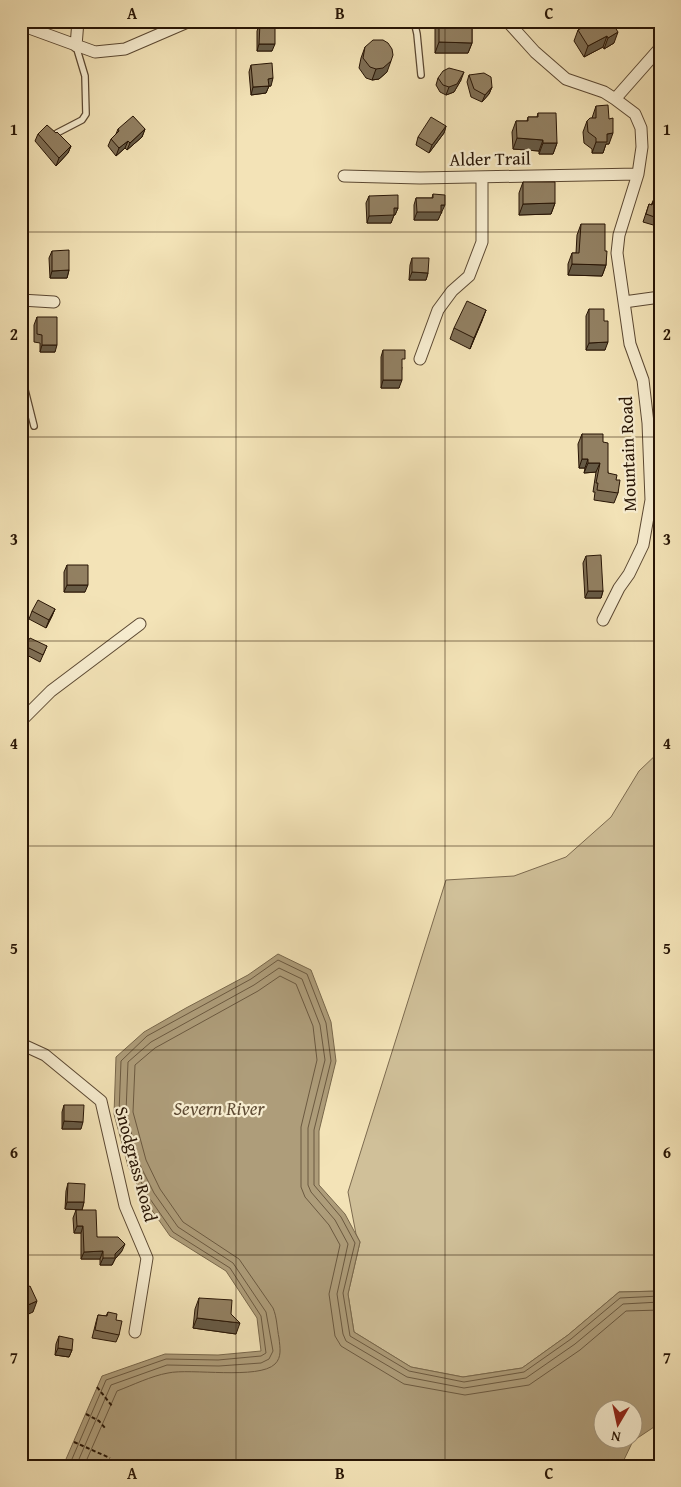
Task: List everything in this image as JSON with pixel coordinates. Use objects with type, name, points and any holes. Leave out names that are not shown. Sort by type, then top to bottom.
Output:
[{"type":"street","points":[[76,46],[78,21]]},
{"type":"street","points":[[21,25],[94,52],[124,49],[190,21]]},
{"type":"street","name":"Mountain Road","points":[[507,21],[535,52],[566,79],[604,92],[615,99],[635,114],[642,128],[642,147],[638,174],[619,235],[616,254],[630,344],[643,380],[648,423],[651,500],[643,544],[629,574],[619,588],[603,620]]},
{"type":"street","points":[[615,99],[660,48]]},
{"type":"street","name":"Alder Trail","points":[[344,176],[420,178],[638,174]]},
{"type":"street","points":[[420,359],[438,310],[452,291],[469,276],[482,242],[482,177]]},
{"type":"street","points":[[624,302],[660,297]]},
{"type":"street","points":[[21,300],[54,302]]},
{"type":"street","points":[[21,721],[51,691],[140,624]]},
{"type":"street","name":"Snodgrass Road","points":[[21,1044],[45,1055],[101,1101],[125,1206],[147,1258],[135,1332]]},
{"type":"lane","points":[[414,21],[421,75]]},
{"type":"lane","points":[[58,133],[82,120],[86,114],[86,76],[76,46]]},
{"type":"lane","points":[[21,374],[34,426]]},
{"type":"path","points":[[97,1387],[112,1406]]},
{"type":"path","points":[[86,1414],[100,1421],[106,1429]]},
{"type":"path","points":[[74,1442],[110,1458]]},
{"type":"shaded area","points":[[660,751],[660,1291],[619,1292],[568,1335],[522,1368],[463,1377],[411,1367],[354,1332],[348,1294],[360,1242],[356,1234],[348,1192],[446,880],[514,876],[566,857],[611,817],[639,771]]},
{"type":"water","name":"Severn River","points":[[278,954],[311,970],[331,1022],[336,1061],[319,1131],[319,1185],[345,1214],[360,1242],[348,1294],[354,1332],[411,1367],[463,1377],[522,1368],[568,1335],[619,1292],[660,1291],[660,1423],[644,1434],[644,1400],[594,1400],[594,1450],[629,1450],[621,1466],[63,1466],[102,1376],[165,1354],[218,1355],[261,1351],[257,1318],[226,1271],[170,1236],[144,1199],[128,1166],[114,1114],[116,1057],[144,1032],[248,975]]},
{"type":"building","points":[[439,21],[472,21],[472,43],[439,42]]},
{"type":"building","points":[[594,21],[611,21],[618,32],[588,46],[578,30]]},
{"type":"building","points":[[260,23],[275,23],[275,44],[259,44]]},
{"type":"building","points":[[373,40],[383,40],[392,49],[391,61],[383,68],[376,69],[370,67],[363,58],[365,47]]},
{"type":"building","points":[[272,63],[273,78],[268,79],[269,86],[253,87],[251,65]]},
{"type":"building","points":[[449,68],[464,72],[457,84],[449,87],[443,85],[438,78],[443,71]]},
{"type":"building","points":[[484,73],[491,77],[492,87],[485,95],[474,89],[469,75]]},
{"type":"building","points":[[608,105],[609,119],[613,118],[613,133],[607,134],[607,142],[596,142],[596,138],[588,132],[587,121],[590,118],[596,118],[596,106]]},
{"type":"building","points":[[538,113],[556,113],[557,143],[543,143],[543,140],[517,138],[516,121],[528,121],[528,117],[538,117]]},
{"type":"building","points":[[133,116],[145,129],[130,143],[128,141],[119,148],[111,139],[119,131],[118,129]]},
{"type":"building","points":[[431,117],[446,126],[432,145],[418,137]]},
{"type":"building","points":[[47,125],[71,146],[59,158],[38,134]]},
{"type":"building","points":[[523,182],[555,182],[555,203],[523,204]]},
{"type":"building","points":[[657,187],[660,188],[660,219],[646,214],[649,204],[652,205]]},
{"type":"building","points":[[433,194],[445,195],[445,205],[441,205],[441,212],[417,212],[416,198],[433,198]]},
{"type":"building","points":[[398,195],[398,208],[394,208],[394,215],[369,216],[369,196]]},
{"type":"building","points":[[581,224],[605,224],[606,265],[572,264],[572,253],[579,253]]},
{"type":"building","points":[[69,250],[69,270],[52,271],[52,251]]},
{"type":"building","points":[[412,258],[429,258],[428,273],[412,272]]},
{"type":"building","points":[[467,301],[486,310],[474,338],[454,328]]},
{"type":"building","points":[[589,309],[604,309],[604,321],[608,321],[608,342],[589,343]]},
{"type":"building","points":[[37,317],[57,317],[57,345],[42,345],[42,335],[37,334]]},
{"type":"building","points":[[383,350],[405,350],[405,359],[402,359],[402,380],[383,380]]},
{"type":"building","points":[[582,434],[603,434],[603,442],[608,443],[608,473],[617,475],[616,480],[620,480],[618,493],[597,490],[598,483],[596,483],[600,463],[588,463],[588,459],[582,459]]},
{"type":"building","points":[[601,555],[603,591],[588,591],[586,556]]},
{"type":"building","points":[[67,565],[88,565],[88,585],[67,585]]},
{"type":"building","points":[[38,600],[55,609],[49,620],[32,611]]},
{"type":"building","points":[[30,638],[47,646],[43,655],[25,646]]},
{"type":"building","points":[[64,1105],[84,1105],[83,1122],[64,1121]]},
{"type":"building","points":[[68,1183],[85,1184],[84,1202],[67,1202]]},
{"type":"building","points":[[76,1210],[96,1210],[97,1237],[118,1237],[125,1244],[115,1254],[115,1258],[103,1258],[103,1251],[84,1252],[83,1226],[77,1226]]},
{"type":"building","points":[[30,1286],[37,1301],[21,1308],[21,1290]]},
{"type":"building","points":[[199,1298],[232,1300],[231,1314],[240,1323],[197,1318]]},
{"type":"building","points":[[108,1312],[117,1314],[116,1320],[122,1321],[119,1335],[95,1330],[98,1315],[107,1316]]},
{"type":"building","points":[[59,1336],[73,1339],[72,1350],[58,1348]]}]
